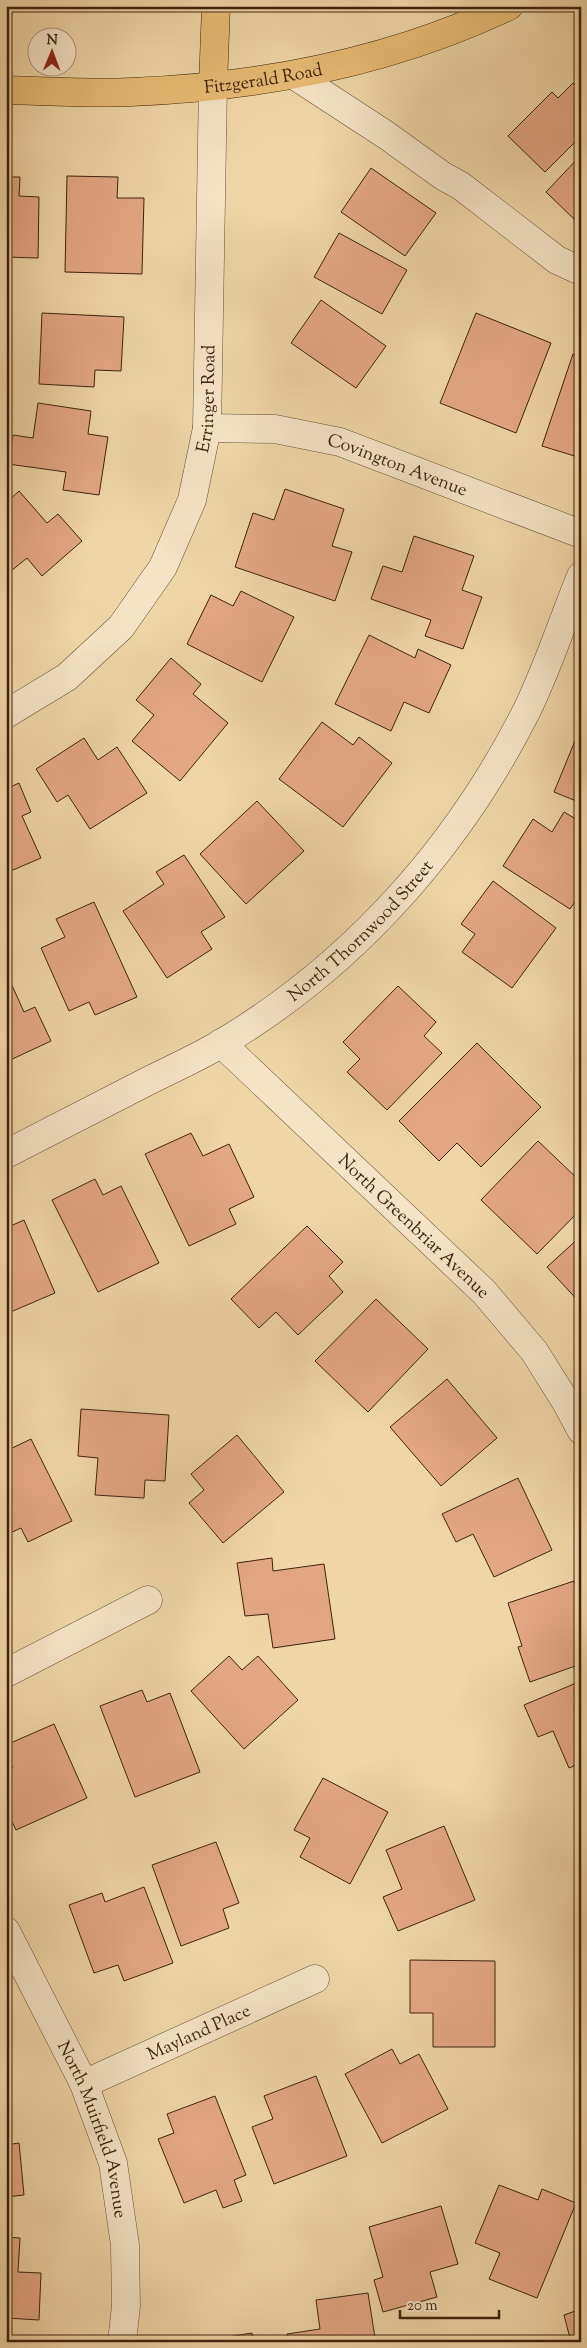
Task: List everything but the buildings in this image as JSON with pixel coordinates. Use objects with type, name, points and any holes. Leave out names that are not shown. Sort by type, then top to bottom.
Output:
[{"type":"main road","name":"Erringer Road","points":[[213,85],[216,6]]},
{"type":"main road","name":"Fitzgerald Road","points":[[6,90],[131,92],[213,85],[294,75],[321,70],[410,46],[509,6]]},
{"type":"street","points":[[294,75],[386,135],[442,176],[461,186],[557,260],[581,271]]},
{"type":"street","name":"Erringer Road","points":[[6,714],[67,677],[121,627],[163,567],[192,500],[206,428],[213,85]]},
{"type":"street","name":"Covington Avenue","points":[[206,428],[275,429],[340,442],[581,534]]},
{"type":"street","name":"North Thornwood Street","points":[[6,1154],[221,1043],[290,997],[342,955],[399,899],[450,838],[490,777],[527,708],[581,576]]},
{"type":"street","name":"North Greenbriar Avenue","points":[[221,1043],[484,1292],[534,1351],[581,1430]]},
{"type":"street","points":[[6,1673],[148,1600]]},
{"type":"street","name":"North Muirfield Avenue","points":[[6,1931],[84,2084],[112,2163],[125,2245],[126,2306],[122,2342]]},
{"type":"street","name":"Mayland Place","points":[[84,2084],[315,1979]]}]
